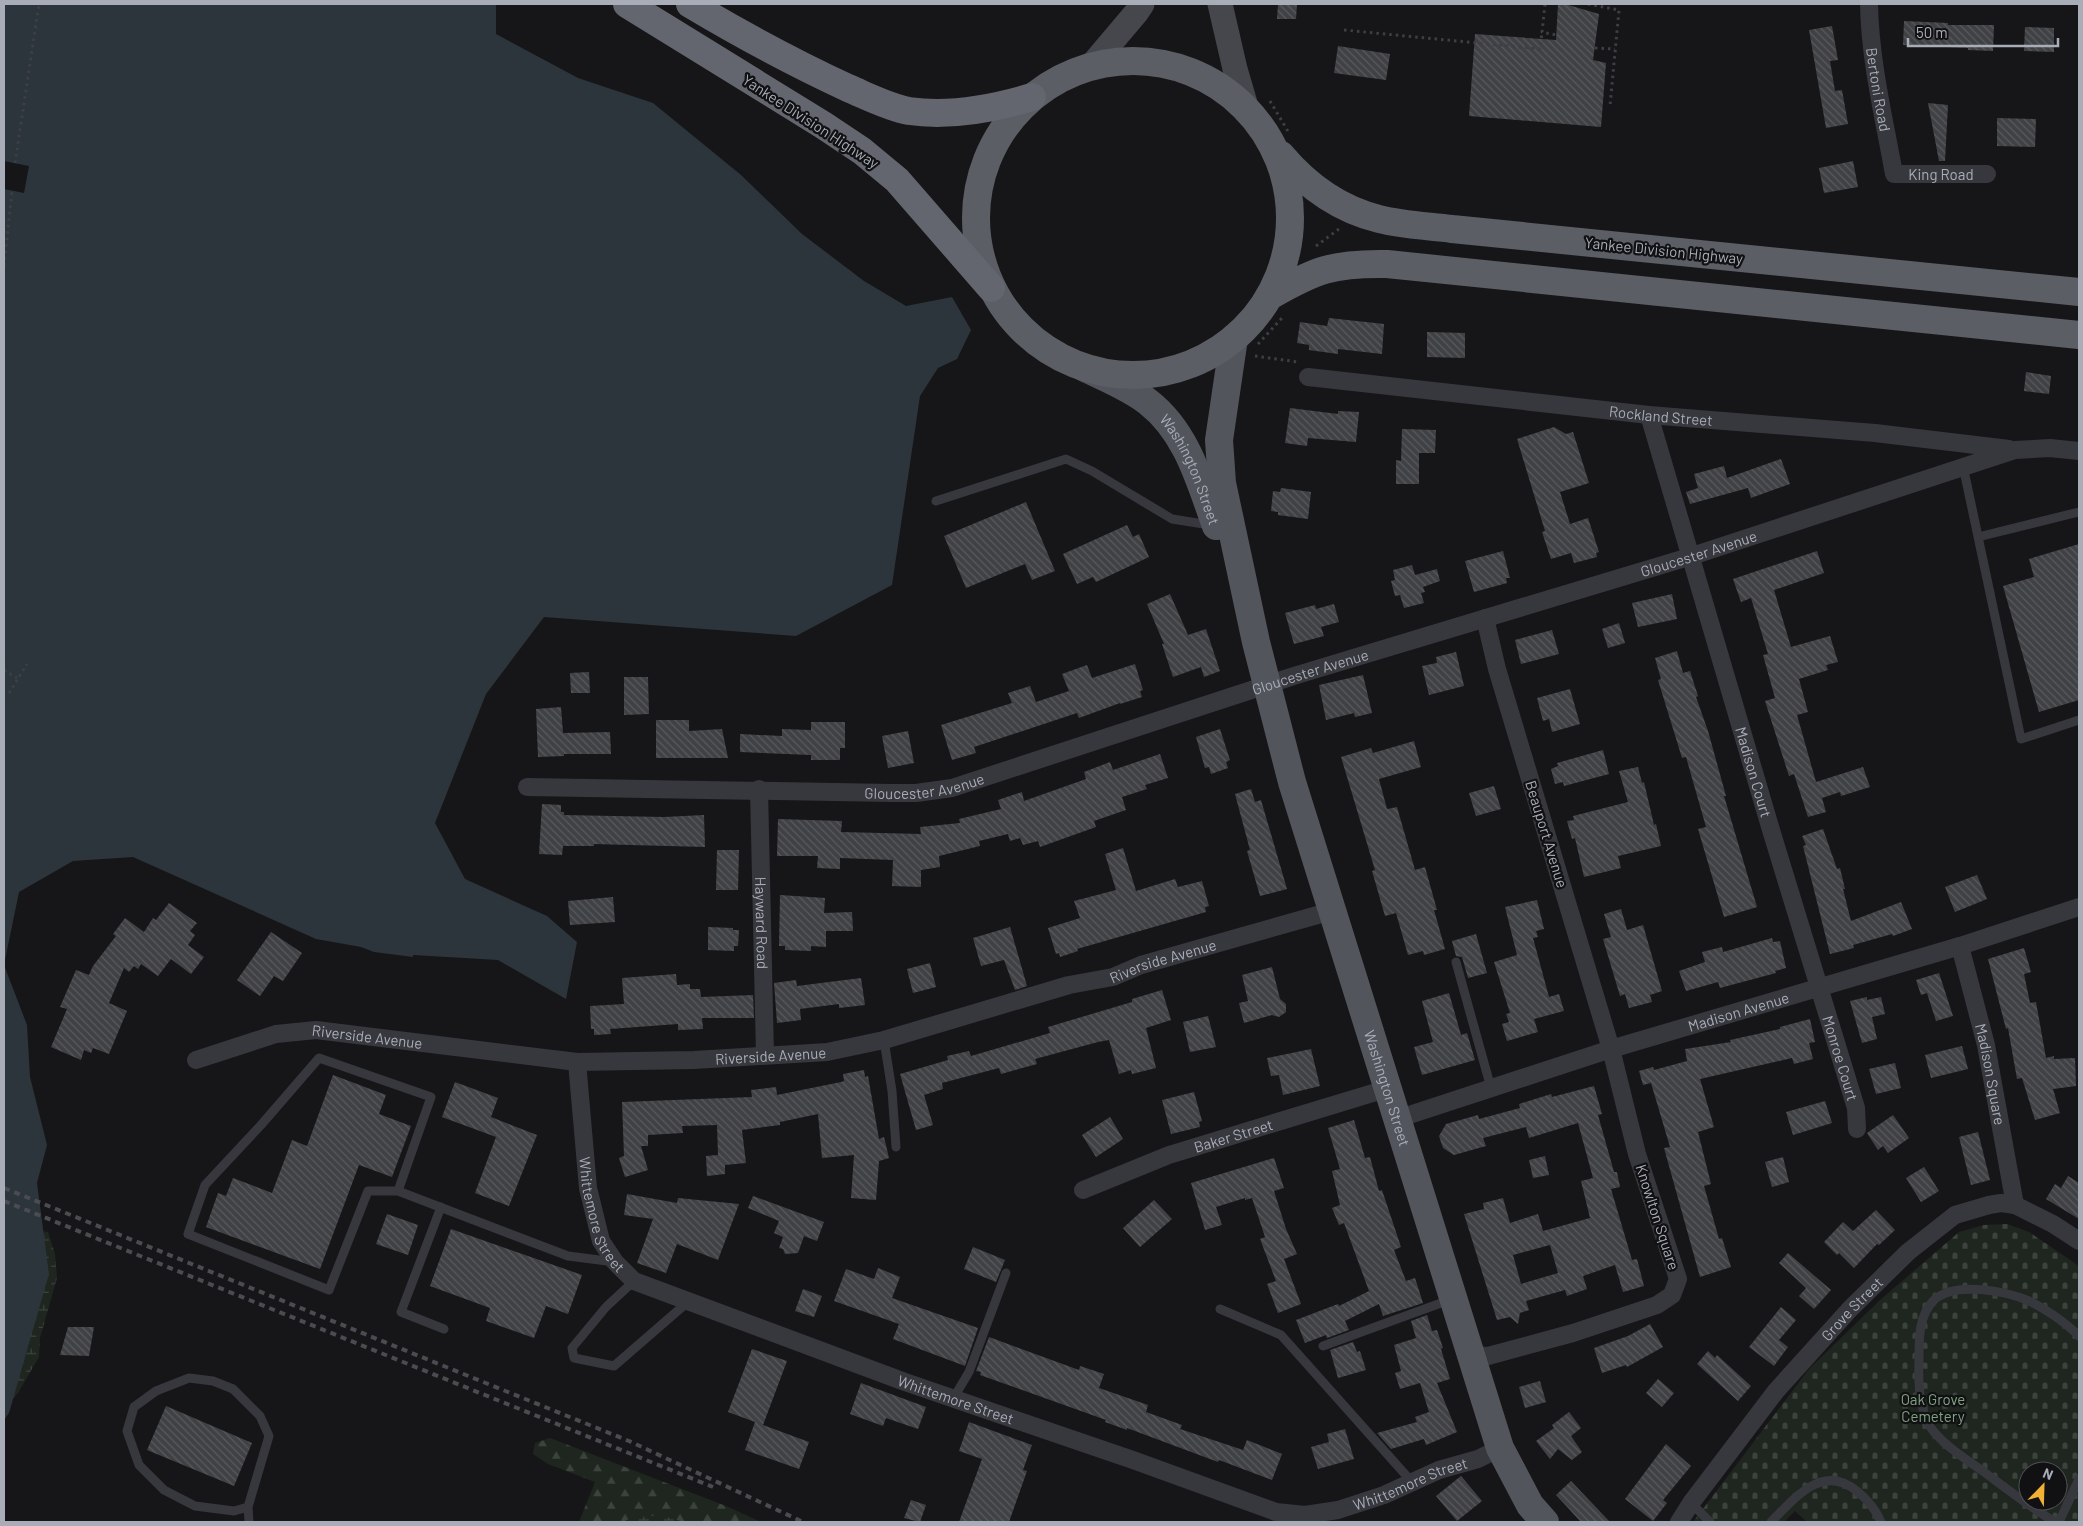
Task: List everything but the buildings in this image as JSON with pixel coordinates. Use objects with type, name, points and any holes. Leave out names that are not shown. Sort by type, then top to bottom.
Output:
[{"type":"highway","name":"Yankee Division Highway","points":[[627,4],[823,125],[862,152],[897,180],[991,288]]},
{"type":"highway","points":[[690,4],[777,54],[874,99],[907,110],[946,114],[1000,107],[1032,97]]},
{"type":"highway","points":[[1126,61],[1158,62],[1189,71],[1212,82],[1229,93],[1247,110],[1273,146],[1286,181],[1290,215],[1287,253],[1270,296],[1254,319],[1243,347],[1207,357],[1179,368],[1147,375],[1122,375],[1083,367],[1057,356],[1029,336],[1009,314],[991,288],[982,263],[976,238],[976,207],[979,183],[995,141],[1005,125],[1032,97],[1061,78],[1092,65],[1126,61]]},
{"type":"highway","name":"Yankee Division Highway","points":[[1273,146],[1302,178],[1321,194],[1354,211],[1380,220],[1452,229],[2079,292]]},
{"type":"highway","points":[[1270,296],[1305,276],[1333,267],[1357,264],[1387,264],[2079,335]]},
{"type":"main road","points":[[1092,65],[1142,4]]},
{"type":"main road","points":[[1220,4],[1235,69],[1247,110]]},
{"type":"main road","name":"Washington Street","points":[[1243,347],[1219,440],[1222,483],[1256,642]]},
{"type":"main road","name":"Washington Street","points":[[1083,367],[1139,395],[1162,416],[1184,445],[1196,468],[1256,642],[1292,782],[1386,1089],[1500,1448],[1530,1505],[1545,1522]]},
{"type":"street","name":"Bertoni Road","points":[[1869,4],[1877,78],[1894,174]]},
{"type":"street","name":"King Road","points":[[1894,174],[1987,174]]},
{"type":"street","name":"Rockland Street","points":[[1308,377],[1649,415],[1875,433],[2015,450]]},
{"type":"street","name":"Madison Court","points":[[1649,415],[1771,830],[1820,987]]},
{"type":"street","name":"Gloucester Avenue","points":[[527,787],[916,793],[952,788],[1268,685],[1692,556],[2015,450],[2050,448],[2079,451]]},
{"type":"street","name":"Beauport Avenue","points":[[1485,618],[1497,669],[1611,1049]]},
{"type":"street","name":"Hayward Road","points":[[759,790],[765,1056]]},
{"type":"street","name":"Madison Avenue","points":[[1397,1119],[1611,1049],[1960,946],[2079,907]]},
{"type":"street","name":"Riverside Avenue","points":[[196,1060],[276,1034],[316,1030],[577,1062],[694,1060],[827,1052],[884,1040],[1069,985],[1113,977],[1141,965],[1332,909]]},
{"type":"street","name":"Madison Square","points":[[1960,946],[1986,1045],[2015,1205]]},
{"type":"street","name":"Monroe Court","points":[[1820,987],[1856,1108],[1857,1129]]},
{"type":"street","name":"Knowlton Square","points":[[1470,1354],[1488,1356],[1573,1333],[1657,1304],[1672,1295],[1678,1279],[1638,1154],[1611,1049]]},
{"type":"street","name":"Whittemore Street","points":[[577,1062],[588,1188],[602,1241],[615,1262],[634,1281],[953,1399],[1133,1460],[1293,1518],[1338,1510],[1384,1495],[1439,1470],[1478,1458],[1500,1448]]},
{"type":"street","name":"Baker Street","points":[[1084,1190],[1169,1155],[1386,1089]]},
{"type":"street","name":"Grove Street","points":[[1679,1522],[1691,1503],[1776,1391],[1850,1309],[1908,1252],[1956,1215],[2001,1203],[2015,1205],[2053,1224],[2079,1241]]},
{"type":"lane","points":[[936,502],[1066,459],[1172,519],[1216,526]]},
{"type":"lane","points":[[1963,466],[2021,739],[2079,720]]},
{"type":"lane","points":[[1978,538],[2079,512]]},
{"type":"lane","points":[[1456,962],[1491,1088]]},
{"type":"lane","points":[[884,1040],[892,1091],[896,1147]]},
{"type":"lane","points":[[398,1192],[431,1097],[319,1058],[206,1185],[188,1234],[329,1290],[368,1191],[398,1192],[568,1256],[615,1262]]},
{"type":"lane","points":[[441,1207],[401,1312],[444,1329]]},
{"type":"lane","points":[[953,1399],[969,1372],[1006,1273]]},
{"type":"lane","points":[[634,1281],[606,1307],[572,1348],[574,1358],[614,1366],[689,1301]]},
{"type":"lane","points":[[2079,1336],[2042,1309],[2012,1295],[1961,1289],[1935,1299],[1928,1308],[1920,1328],[1918,1378],[1920,1394],[1930,1427],[1957,1453],[2029,1506],[2057,1522],[2079,1479]]},
{"type":"lane","points":[[1323,1346],[1453,1299]]},
{"type":"lane","points":[[1220,1309],[1282,1335],[1412,1482]]},
{"type":"lane","points":[[248,1507],[234,1510],[196,1506],[164,1490],[139,1465],[128,1431],[134,1408],[156,1390],[189,1378],[214,1381],[234,1389],[260,1416],[269,1436],[248,1507],[250,1522]]},
{"type":"lane","points":[[1771,1522],[1807,1487],[1827,1480],[1837,1480],[1851,1486],[1865,1498],[1878,1514],[1881,1522]]},
{"type":"lane","points":[[1691,1503],[1710,1522]]},
{"type":"path","points":[[15,163],[39,4]]},
{"type":"path","points":[[1344,30],[1540,49],[1545,4]]},
{"type":"path","points":[[1588,4],[1619,10],[1610,106]]},
{"type":"path","points":[[1542,32],[1556,35]]},
{"type":"path","points":[[1595,48],[1615,50]]},
{"type":"path","points":[[4,266],[12,191]]},
{"type":"path","points":[[1243,347],[1298,362],[1308,377]]},
{"type":"path","points":[[9,692],[27,664]]},
{"type":"path","points":[[4,670],[17,678]]},
{"type":"green space","name":"Oak Grove Cemetery","points":[[2007,1224],[2029,1232],[2079,1266],[2079,1522],[1807,1522],[1795,1511],[1784,1522],[1693,1522],[1809,1369],[1879,1301],[1959,1232],[1984,1225]]},
{"type":"green space","points":[[26,1229],[48,1232],[55,1254],[57,1278],[40,1338],[39,1357],[18,1393],[4,1409]]},
{"type":"green space","points":[[550,1438],[726,1506],[761,1522],[579,1522],[595,1482],[548,1464],[533,1454],[535,1443]]},
{"type":"green space","points":[[660,1515],[684,1522],[622,1522],[632,1518]]},
{"type":"shaded area","points":[[4,4],[496,4],[496,34],[578,78],[653,103],[741,175],[802,234],[864,281],[906,306],[952,297],[971,330],[957,359],[938,368],[920,396],[892,585],[796,636],[544,617],[486,694],[435,823],[465,879],[547,916],[577,942],[566,999],[498,960],[413,955],[413,957],[374,952],[361,947],[316,939],[133,857],[73,861],[19,892],[4,965]]},
{"type":"shaded area","points":[[4,965],[27,1025],[30,1077],[47,1145],[37,1183],[49,1274],[9,1413],[4,1420]]},
{"type":"pier","points":[[4,161],[29,166],[24,193],[4,189]]},
{"type":"railway","points":[[4,1188],[629,1441],[803,1522]]},
{"type":"railway","points":[[4,1201],[713,1487]]}]
